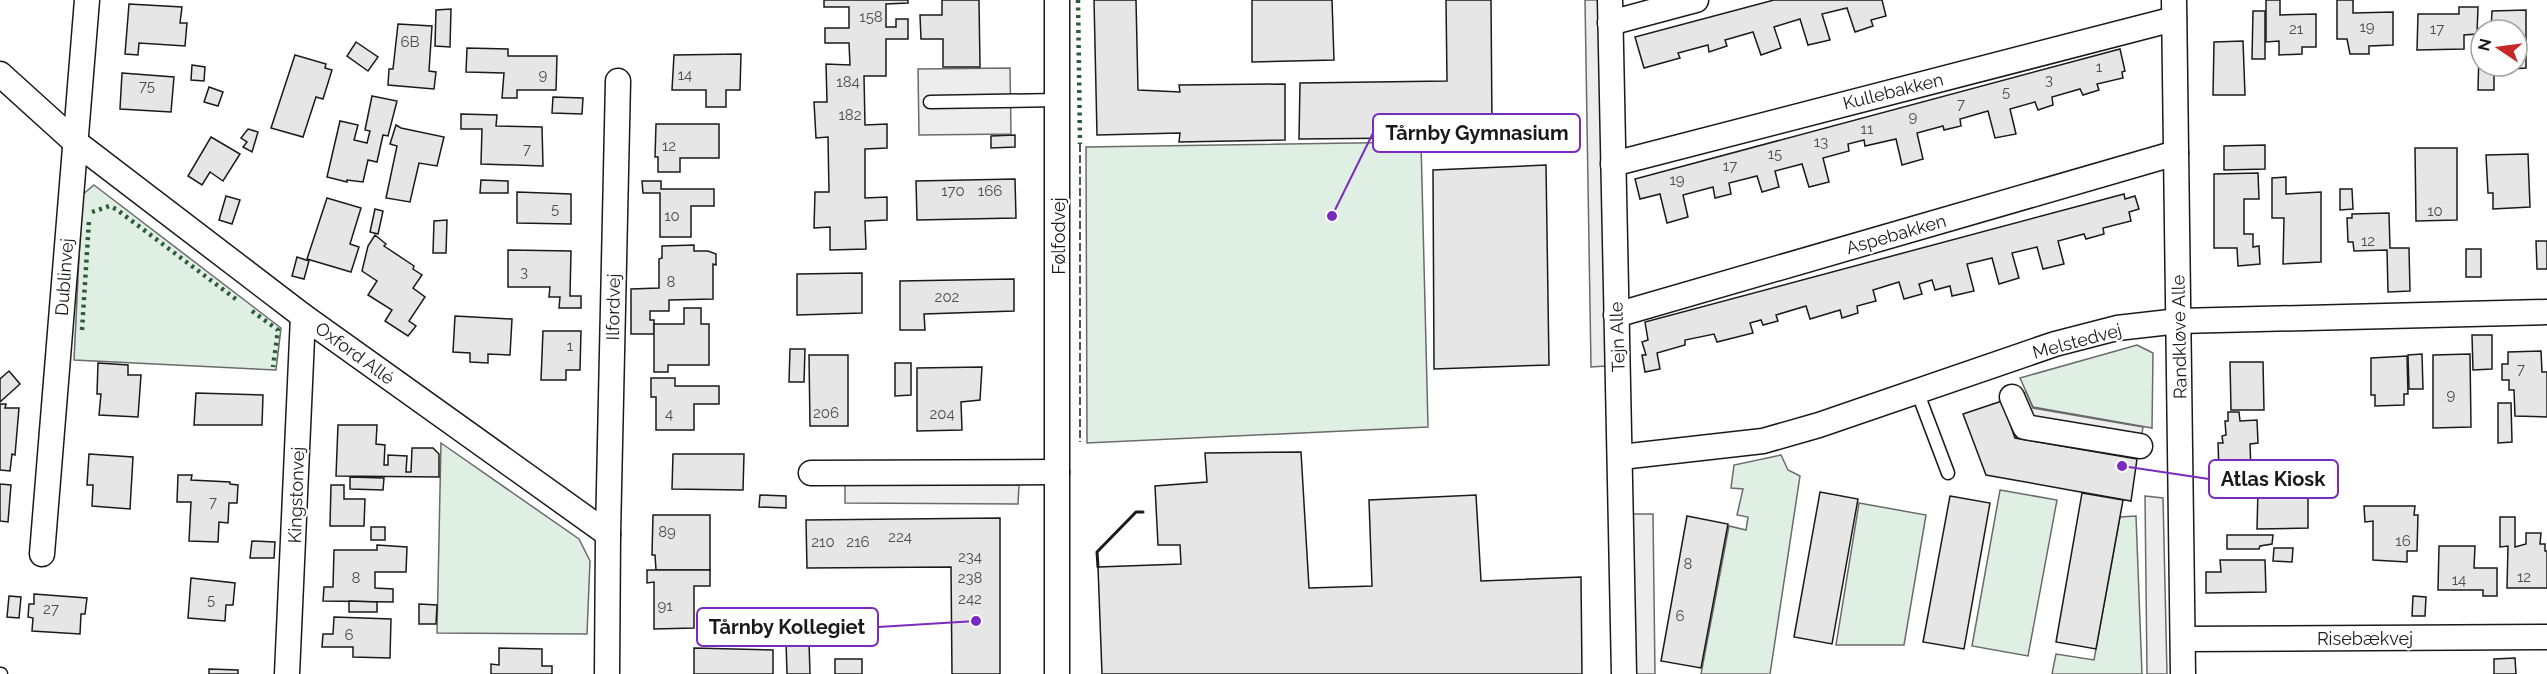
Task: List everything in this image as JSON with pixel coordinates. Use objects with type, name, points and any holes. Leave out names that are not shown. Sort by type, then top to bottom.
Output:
[{"type":"street","name":"Dublinvej","points":[[42,554],[87,0]]},
{"type":"street","name":"Følfodvej","points":[[1057,0],[1057,674]]},
{"type":"street","points":[[1610,12],[1696,0]]},
{"type":"street","name":"Randkløve Alle","points":[[2174,9],[2183,674]]},
{"type":"street","name":"Kullebakken","points":[[1612,164],[2174,9]]},
{"type":"street","name":"Tejn Alle","points":[[1610,12],[1624,674]]},
{"type":"street","name":"Oxford Allé","points":[[0,74],[74,141],[303,316],[608,534]]},
{"type":"street","name":"Ilfordvej","points":[[608,534],[618,81]]},
{"type":"street","name":"Aspebakken","points":[[1616,315],[2176,153]]},
{"type":"street","name":"Melstedvej","points":[[1621,457],[1763,441],[2055,344],[2117,328],[2179,321],[2547,312]]},
{"type":"street","name":"Kingstonvej","points":[[287,674],[303,316]]},
{"type":"street","points":[[2012,398],[2025,427],[2140,446]]},
{"type":"street","points":[[811,473],[1057,472]]},
{"type":"street","points":[[607,674],[608,534]]},
{"type":"street","name":"Risebækvej","points":[[2183,639],[2547,637]]},
{"type":"lane","points":[[930,102],[1058,100]]},
{"type":"lane","points":[[1917,391],[1948,473]]},
{"type":"green space","points":[[1421,142],[1428,427],[1087,443],[1086,147]]},
{"type":"green space","points":[[94,185],[281,328],[276,370],[74,360],[82,195]]},
{"type":"green space","points":[[2137,345],[2153,353],[2152,428],[2033,407],[2020,378]]},
{"type":"green space","points":[[441,443],[579,539],[590,561],[587,634],[437,633]]},
{"type":"green space","points":[[1781,455],[1788,470],[1800,476],[1770,674],[1701,674],[1729,526],[1746,530],[1748,517],[1737,515],[1743,489],[1731,488],[1734,465]]},
{"type":"green space","points":[[2000,490],[2057,500],[2028,656],[1972,646]]},
{"type":"green space","points":[[1859,503],[1926,515],[1904,645],[1836,645]]},
{"type":"green space","points":[[2136,516],[2142,674],[2052,674],[2056,654],[2094,660],[2120,517]]},
{"type":"shaded area","points":[[1585,0],[1617,0],[1621,365],[1591,367]]},
{"type":"shaded area","points":[[1010,68],[1011,134],[919,135],[918,69]]},
{"type":"shaded area","points":[[2026,392],[2033,408],[2143,427],[2138,458],[2016,437],[2002,401]]},
{"type":"shaded area","points":[[845,485],[1019,485],[1018,504],[845,503]]},
{"type":"shaded area","points":[[2145,496],[2163,498],[2167,674],[2147,674]]},
{"type":"shaded area","points":[[1631,514],[1653,514],[1655,674],[1633,674]]},
{"type":"building","points":[[824,0],[908,0],[908,3],[886,4],[886,27],[896,27],[896,19],[908,19],[908,39],[886,39],[886,76],[864,76],[865,125],[887,124],[887,148],[865,149],[865,198],[887,197],[887,220],[865,221],[866,249],[830,250],[830,227],[814,228],[815,192],[829,192],[828,137],[816,138],[814,102],[827,102],[826,64],[850,65],[849,43],[825,43],[825,28],[849,28],[849,7],[824,7]]},
{"type":"building","points":[[942,0],[979,0],[980,67],[943,67],[943,39],[921,39],[920,15],[942,15]]},
{"type":"building","points":[[1094,0],[1136,0],[1138,90],[1180,92],[1179,85],[1285,84],[1285,140],[1179,142],[1180,133],[1097,135]]},
{"type":"building","points":[[1252,0],[1332,0],[1334,60],[1252,62]]},
{"type":"building","points":[[1446,0],[1491,0],[1492,126],[1404,127],[1405,138],[1299,139],[1300,83],[1447,81]]},
{"type":"building","points":[[1774,0],[1882,0],[1886,16],[1871,20],[1873,26],[1855,32],[1847,8],[1822,14],[1830,40],[1808,45],[1800,19],[1774,27],[1781,48],[1761,55],[1753,32],[1725,40],[1727,46],[1709,52],[1708,45],[1678,53],[1680,58],[1644,68],[1635,37]]},
{"type":"building","points":[[2266,0],[2280,0],[2280,15],[2316,14],[2316,47],[2302,47],[2302,54],[2279,55],[2279,41],[2266,42]]},
{"type":"building","points":[[2337,0],[2353,0],[2353,13],[2393,12],[2393,45],[2369,46],[2369,54],[2350,54],[2347,39],[2337,39]]},
{"type":"building","points":[[129,4],[182,7],[180,23],[187,23],[185,46],[139,43],[138,55],[125,54]]},
{"type":"building","points":[[2459,7],[2478,7],[2478,18],[2469,18],[2469,35],[2464,35],[2464,49],[2417,50],[2418,14],[2459,14]]},
{"type":"building","points":[[451,9],[450,47],[435,46],[436,10]]},
{"type":"building","points":[[2526,10],[2526,18],[2492,18],[2492,11]]},
{"type":"building","points":[[2253,11],[2265,11],[2265,59],[2252,59]]},
{"type":"building","points":[[398,24],[432,26],[429,71],[436,72],[434,89],[388,85],[389,69],[393,69]]},
{"type":"building","points":[[2243,41],[2245,95],[2213,95],[2214,42]]},
{"type":"building","points":[[356,42],[378,57],[368,71],[347,56]]},
{"type":"building","points":[[467,48],[508,49],[508,56],[557,56],[556,90],[517,90],[517,98],[502,98],[504,73],[466,72]]},
{"type":"building","points":[[2120,49],[2125,71],[2122,72],[2123,78],[2097,84],[2099,90],[2083,95],[2080,89],[2052,97],[2053,105],[2038,110],[2035,102],[2010,109],[2016,134],[1995,138],[1988,111],[1960,119],[1961,126],[1944,130],[1943,126],[1917,133],[1923,159],[1902,165],[1896,139],[1865,146],[1864,140],[1848,144],[1849,151],[1823,158],[1829,182],[1809,187],[1802,164],[1775,171],[1779,187],[1762,192],[1757,176],[1729,183],[1731,194],[1715,198],[1713,187],[1683,195],[1688,217],[1667,223],[1660,194],[1640,199],[1635,179]]},
{"type":"building","points":[[741,54],[740,90],[726,90],[726,107],[706,107],[706,90],[672,90],[674,55]]},
{"type":"building","points":[[295,55],[326,64],[325,68],[332,70],[323,99],[316,97],[303,137],[271,128]]},
{"type":"building","points":[[192,65],[205,67],[204,81],[191,80]]},
{"type":"building","points":[[122,73],[174,77],[171,112],[120,109]]},
{"type":"building","points":[[2478,78],[2494,78],[2494,90],[2478,90]]},
{"type":"building","points":[[209,87],[223,92],[218,106],[204,102]]},
{"type":"building","points":[[372,96],[397,101],[388,136],[383,135],[377,162],[368,160],[363,182],[347,180],[347,182],[327,177],[340,121],[358,125],[354,140],[367,143],[370,131],[365,130]]},
{"type":"building","points":[[553,97],[583,98],[582,114],[552,113]]},
{"type":"building","points":[[461,114],[497,115],[496,126],[542,127],[543,166],[481,164],[482,129],[461,129]]},
{"type":"building","points":[[656,124],[719,124],[719,158],[680,158],[680,172],[658,172],[658,157],[655,157]]},
{"type":"building","points":[[396,125],[444,137],[437,166],[419,163],[410,202],[386,198],[397,146],[390,144]]},
{"type":"building","points":[[248,129],[258,132],[252,152],[243,147],[247,142],[241,138]]},
{"type":"building","points":[[1015,135],[1015,147],[991,148],[991,136]]},
{"type":"building","points":[[211,137],[240,154],[223,181],[210,172],[202,185],[188,176]]},
{"type":"building","points":[[2265,145],[2265,169],[2224,170],[2224,146]]},
{"type":"building","points":[[2415,148],[2457,148],[2457,220],[2416,221]]},
{"type":"building","points":[[2528,154],[2530,207],[2493,209],[2493,193],[2488,193],[2486,155]]},
{"type":"building","points":[[1546,165],[1549,365],[1434,369],[1433,170]]},
{"type":"building","points":[[2258,173],[2259,199],[2244,199],[2244,234],[2253,234],[2253,247],[2259,246],[2260,264],[2238,266],[2237,248],[2214,248],[2214,174]]},
{"type":"building","points":[[2286,177],[2286,194],[2321,192],[2321,262],[2283,264],[2284,218],[2272,218],[2272,178]]},
{"type":"building","points":[[1015,179],[1016,218],[917,220],[916,181]]},
{"type":"building","points":[[481,180],[508,181],[508,193],[480,193]]},
{"type":"building","points":[[642,181],[661,181],[661,189],[714,189],[714,206],[691,206],[691,237],[660,237],[660,193],[643,193]]},
{"type":"building","points":[[2340,189],[2352,189],[2353,209],[2340,210]]},
{"type":"building","points":[[517,192],[571,194],[571,224],[517,223]]},
{"type":"building","points":[[2124,194],[2125,199],[2135,196],[2139,209],[2129,212],[2131,221],[2103,228],[2104,234],[2086,239],[2084,234],[2058,241],[2064,264],[2043,269],[2037,247],[2012,253],[2019,278],[1999,284],[1992,258],[1967,264],[1974,291],[1952,296],[1950,286],[1935,290],[1932,280],[1919,284],[1922,294],[1904,299],[1899,282],[1873,290],[1876,301],[1857,306],[1858,313],[1842,318],[1840,310],[1810,319],[1806,306],[1776,315],[1778,321],[1763,325],[1761,320],[1750,323],[1753,333],[1717,342],[1714,334],[1685,340],[1685,345],[1657,353],[1660,369],[1645,372],[1642,355],[1646,355],[1642,342],[1648,340],[1645,322]]},
{"type":"building","points":[[226,196],[240,200],[232,224],[219,220]]},
{"type":"building","points":[[327,198],[361,208],[350,244],[359,247],[351,272],[307,259]]},
{"type":"building","points":[[375,209],[383,211],[378,234],[370,232]]},
{"type":"building","points":[[2389,213],[2390,248],[2409,248],[2410,291],[2388,292],[2387,250],[2354,251],[2353,242],[2348,242],[2347,218],[2352,218],[2352,214]]},
{"type":"building","points":[[447,220],[446,253],[433,253],[434,221]]},
{"type":"building","points":[[375,235],[386,244],[384,246],[414,266],[413,269],[422,275],[413,288],[425,297],[409,321],[416,326],[408,336],[385,321],[392,310],[368,295],[377,281],[362,271],[368,246]]},
{"type":"building","points":[[2536,241],[2547,241],[2547,269],[2537,269]]},
{"type":"building","points":[[694,245],[694,251],[708,251],[716,254],[716,265],[713,264],[713,299],[669,300],[669,311],[650,311],[650,320],[654,320],[654,334],[631,334],[631,289],[659,288],[659,259],[662,258],[662,246]]},
{"type":"building","points":[[2466,249],[2481,249],[2481,277],[2466,277]]},
{"type":"building","points":[[508,250],[571,251],[570,296],[581,296],[581,308],[559,308],[560,297],[549,297],[550,287],[508,287]]},
{"type":"building","points":[[297,257],[309,261],[304,279],[292,276]]},
{"type":"building","points":[[862,273],[862,313],[797,315],[797,274]]},
{"type":"building","points":[[1014,279],[1014,311],[924,314],[925,330],[900,330],[900,281]]},
{"type":"building","points":[[684,308],[701,308],[701,324],[709,324],[709,365],[668,365],[668,372],[654,372],[654,324],[684,324]]},
{"type":"building","points":[[455,316],[512,319],[510,355],[488,354],[488,363],[470,362],[470,353],[453,352]]},
{"type":"building","points":[[543,331],[581,331],[580,370],[566,370],[566,380],[541,380]]},
{"type":"building","points":[[2472,335],[2492,335],[2492,369],[2473,370]]},
{"type":"building","points":[[790,349],[805,349],[804,382],[789,382]]},
{"type":"building","points":[[2541,351],[2542,372],[2547,372],[2547,417],[2515,416],[2514,390],[2509,390],[2509,380],[2502,380],[2502,364],[2508,364],[2508,352]]},
{"type":"building","points":[[2422,354],[2423,389],[2409,389],[2408,355]]},
{"type":"building","points":[[2470,354],[2471,427],[2433,428],[2433,355]]},
{"type":"building","points":[[809,355],[848,355],[848,426],[810,426]]},
{"type":"building","points":[[2407,356],[2408,394],[2404,394],[2404,405],[2375,406],[2375,395],[2371,395],[2371,358]]},
{"type":"building","points":[[2230,362],[2263,362],[2264,410],[2231,410]]},
{"type":"building","points":[[98,363],[128,365],[128,375],[141,375],[138,417],[99,415],[101,394],[97,394]]},
{"type":"building","points":[[895,363],[911,363],[911,395],[895,396]]},
{"type":"building","points":[[982,367],[980,400],[961,402],[962,430],[917,431],[917,368]]},
{"type":"building","points":[[9,371],[20,384],[0,402],[0,379]]},
{"type":"building","points":[[651,378],[675,378],[675,386],[719,386],[719,404],[694,404],[694,430],[656,430],[656,397],[651,397]]},
{"type":"building","points":[[196,393],[263,395],[262,425],[194,425]]},
{"type":"building","points":[[2002,401],[2015,438],[2137,459],[2131,501],[1986,475],[1963,414]]},
{"type":"building","points":[[2498,403],[2511,403],[2512,442],[2498,443]]},
{"type":"building","points":[[0,404],[6,404],[5,408],[19,408],[15,455],[12,454],[10,471],[0,470]]},
{"type":"building","points":[[2228,412],[2239,412],[2240,421],[2257,420],[2258,443],[2250,444],[2251,470],[2219,471],[2218,443],[2223,443],[2222,436],[2226,435],[2225,421],[2228,421]]},
{"type":"building","points":[[338,425],[377,425],[376,444],[385,445],[384,465],[388,465],[388,455],[407,456],[406,472],[411,472],[412,448],[433,448],[439,454],[439,477],[336,476]]},
{"type":"building","points":[[1301,452],[1309,588],[1372,586],[1369,500],[1476,495],[1481,581],[1581,577],[1582,674],[1102,674],[1098,567],[1181,564],[1180,545],[1158,545],[1155,486],[1207,482],[1205,453]]},
{"type":"building","points":[[89,454],[133,457],[130,509],[92,506],[93,485],[87,485]]},
{"type":"building","points":[[673,454],[744,454],[743,490],[672,489]]},
{"type":"building","points":[[178,475],[192,475],[191,480],[230,482],[230,484],[238,485],[237,503],[229,503],[228,523],[219,522],[218,542],[189,541],[191,502],[177,502]]},
{"type":"building","points":[[350,477],[384,478],[383,490],[350,489]]},
{"type":"building","points":[[0,484],[11,485],[8,522],[0,521]]},
{"type":"building","points":[[331,485],[344,485],[344,499],[365,499],[364,526],[330,526]]},
{"type":"building","points":[[2258,489],[2308,489],[2308,528],[2257,529]]},
{"type":"building","points":[[1820,492],[1858,499],[1832,644],[1794,637]]},
{"type":"building","points":[[2082,493],[2123,500],[2096,649],[2056,642]]},
{"type":"building","points":[[760,495],[786,496],[786,508],[759,507]]},
{"type":"building","points":[[1950,496],[1990,503],[1964,649],[1923,642]]},
{"type":"building","points":[[2364,506],[2415,506],[2414,515],[2418,515],[2417,551],[2407,551],[2407,562],[2373,560],[2373,521],[2365,522]]},
{"type":"building","points":[[653,515],[710,515],[710,570],[656,570],[655,555],[652,555]]},
{"type":"building","points":[[1687,516],[1728,524],[1701,668],[1661,661]]},
{"type":"building","points":[[2500,517],[2515,517],[2515,547],[2526,544],[2526,533],[2541,533],[2540,544],[2545,544],[2545,551],[2547,551],[2547,588],[2507,588],[2508,546],[2500,547]]},
{"type":"building","points":[[1000,518],[1000,674],[952,674],[951,567],[807,568],[806,520]]},
{"type":"building","points":[[371,527],[385,527],[385,540],[371,540]]},
{"type":"building","points":[[2227,535],[2273,535],[2272,544],[2260,546],[2259,549],[2227,549]]},
{"type":"building","points":[[252,541],[275,542],[274,558],[250,558]]},
{"type":"building","points":[[377,545],[407,547],[406,572],[375,572],[375,588],[393,589],[393,602],[323,601],[324,587],[333,587],[334,550],[377,550]]},
{"type":"building","points":[[2439,546],[2475,546],[2474,568],[2497,568],[2497,596],[2483,596],[2483,590],[2438,590]]},
{"type":"building","points":[[2274,548],[2293,548],[2292,562],[2273,561]]},
{"type":"building","points":[[2220,560],[2265,560],[2266,592],[2206,593],[2206,572],[2221,572]]},
{"type":"building","points":[[647,570],[710,570],[710,586],[694,586],[694,628],[654,629],[654,582],[647,583]]},
{"type":"building","points":[[191,578],[235,583],[233,605],[226,605],[225,621],[188,618]]},
{"type":"building","points":[[34,594],[87,598],[85,614],[81,614],[80,634],[32,631],[33,618],[28,617],[29,604],[34,604]]},
{"type":"building","points":[[9,596],[21,597],[19,618],[7,617]]},
{"type":"building","points":[[2413,596],[2426,597],[2425,616],[2412,616]]},
{"type":"building","points":[[349,601],[377,602],[377,612],[349,612]]},
{"type":"building","points":[[419,604],[437,605],[436,624],[419,624]]},
{"type":"building","points":[[334,617],[391,619],[390,658],[353,657],[353,647],[322,647],[323,634],[333,634]]},
{"type":"building","points":[[786,641],[809,641],[810,674],[787,674]]},
{"type":"building","points":[[499,648],[542,649],[542,666],[552,666],[552,674],[491,674],[491,664],[499,665]]},
{"type":"building","points":[[694,648],[773,650],[773,674],[694,674]]},
{"type":"building","points":[[2515,658],[2516,674],[2494,674],[2494,659]]},
{"type":"building","points":[[835,659],[862,659],[862,674],[835,674]]},
{"type":"building","points":[[209,669],[238,670],[238,674],[209,674]]},
{"type":"hedge","points":[[1078,0],[1080,144]]},
{"type":"hedge","points":[[92,212],[109,206],[116,209],[237,300]]},
{"type":"hedge","points":[[82,330],[89,221]]},
{"type":"hedge","points":[[252,311],[278,330],[273,367]]},
{"type":"fence","points":[[1080,144],[1080,442]]},
{"type":"wall","points":[[1098,567],[1097,552],[1136,512],[1143,512]]},
{"type":"place","name":"Tårnby Gymnasium","points":[[1332,216]]},
{"type":"place","name":"Atlas Kiosk","points":[[2122,466]]},
{"type":"place","name":"Tårnby Kollegiet","points":[[976,621]]}]
